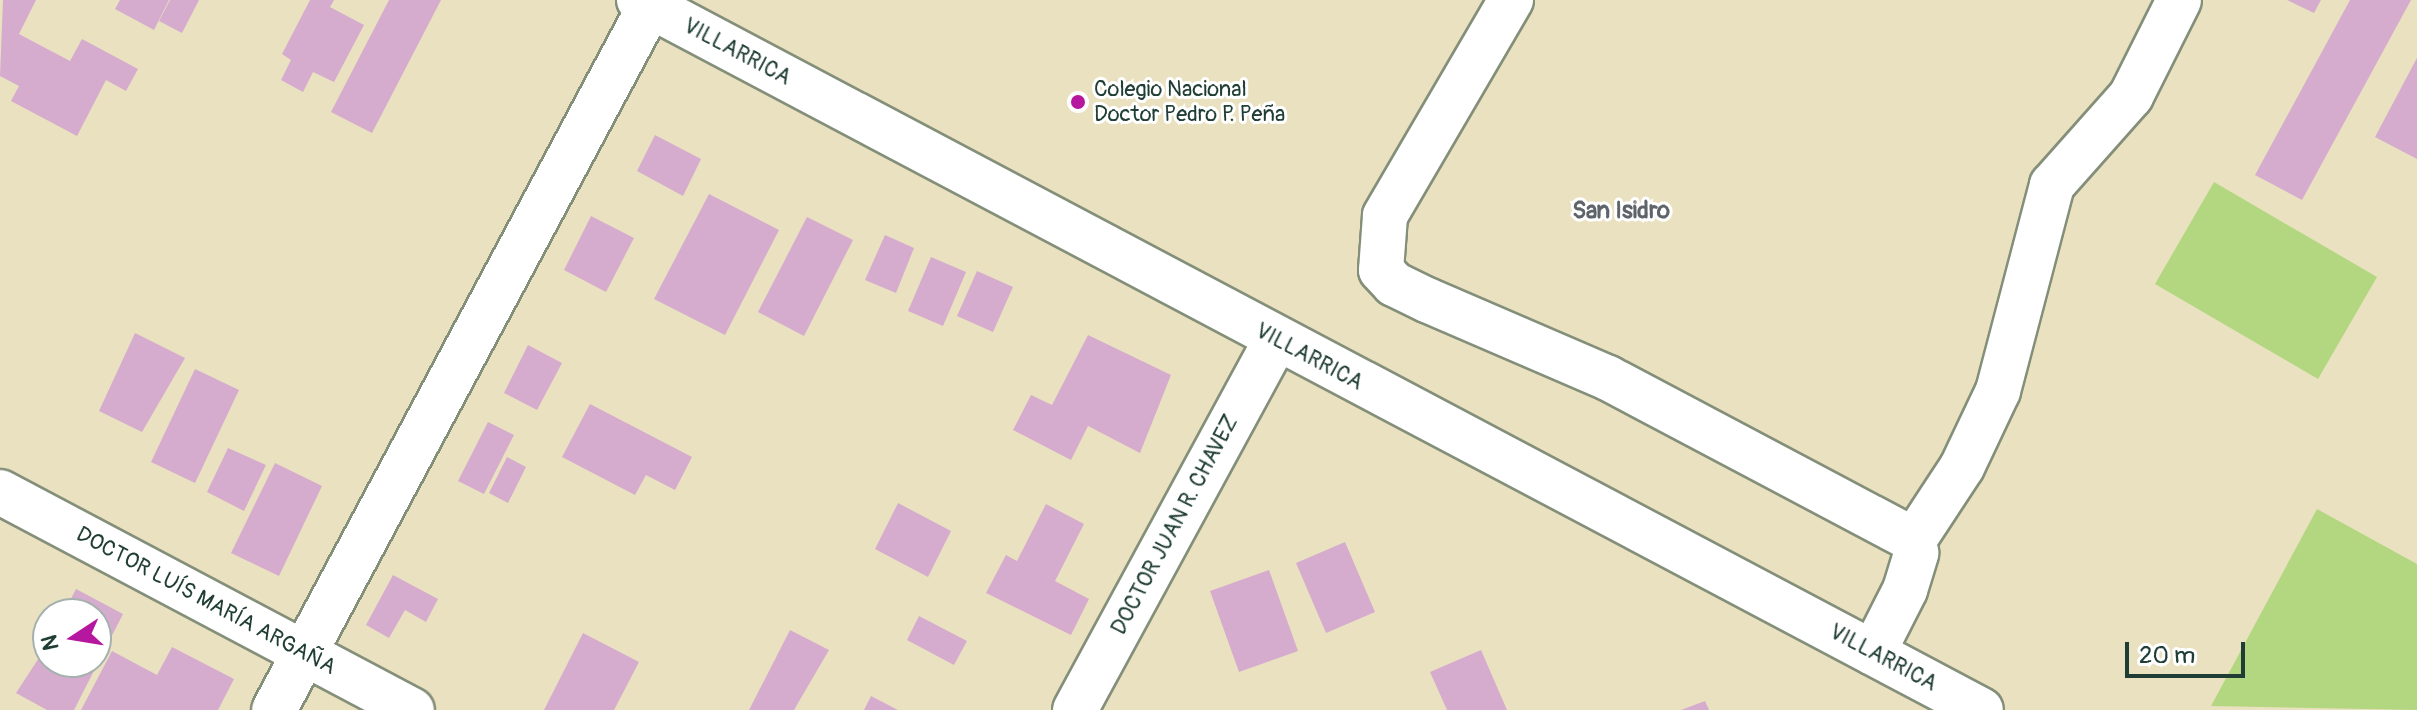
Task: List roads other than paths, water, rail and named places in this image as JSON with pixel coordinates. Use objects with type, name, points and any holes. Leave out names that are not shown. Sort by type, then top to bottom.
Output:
[{"type":"street","points":[[1511,0],[1385,216],[1381,270],[1394,284],[1608,378],[1914,540]]},
{"type":"street","points":[[1873,653],[1905,590],[1916,553],[1914,540],[1962,467],[1998,391],[2052,185],[2131,96],[2179,0]]},
{"type":"street","points":[[274,710],[645,3]]},
{"type":"street","name":"VILLARRICA","points":[[645,3],[1276,340],[1981,710]]},
{"type":"street","name":"DOCTOR JUAN R. CHAVEZ","points":[[1075,710],[1276,340]]},
{"type":"street","name":"DOCTOR LUÍS MARÍA ARGAÑA","points":[[0,492],[412,710]]},
{"type":"place","name":"Colegio Nacional Doctor Pedro P. Peña","points":[[1078,102]]},
{"type":"district","name":"San Isidro","points":[[1621,211]]}]
